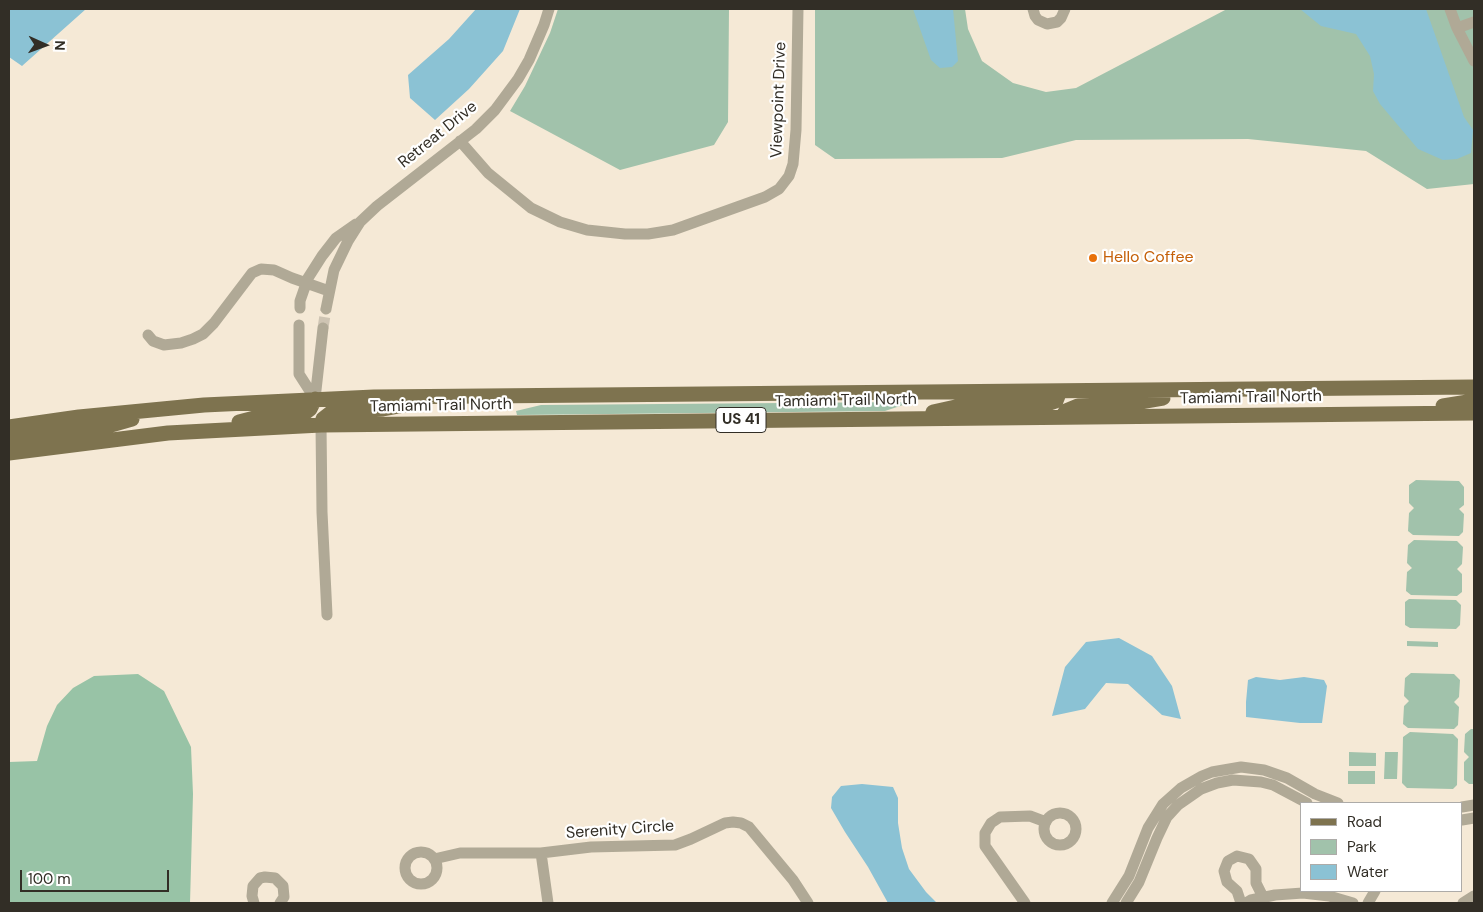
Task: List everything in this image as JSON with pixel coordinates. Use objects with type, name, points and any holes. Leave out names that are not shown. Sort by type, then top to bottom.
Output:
[{"type":"main road","name":"Tamiami Trail North","points":[[9,427],[167,408],[315,399],[1474,387]]},
{"type":"main road","points":[[1062,417],[1066,411],[1078,406],[1128,404],[1217,390]]},
{"type":"main road","points":[[902,418],[960,406],[1044,405],[1056,401],[1060,391]]},
{"type":"main road","points":[[321,425],[323,420],[332,412],[383,409],[453,397]]},
{"type":"main road","points":[[206,431],[266,415],[306,412],[310,409],[315,399]]},
{"type":"main road","points":[[1387,414],[1474,401]]},
{"type":"main road","points":[[9,441],[104,427],[167,408]]},
{"type":"main road","name":"Tamiami Trail North","points":[[9,453],[128,438],[206,431],[321,425],[1474,413]]},
{"type":"street","name":"Retreat Drive","points":[[300,308],[306,283],[322,256],[336,238],[360,222],[377,206],[476,130],[495,110],[530,60],[549,9]]},
{"type":"street","name":"Viewpoint Drive","points":[[460,141],[488,173],[531,208],[560,222],[587,230],[625,234],[648,234],[673,230],[765,197],[779,189],[789,176],[793,164],[796,130],[798,9]]},
{"type":"street","points":[[1033,9],[1034,16],[1047,24],[1052,24],[1061,18],[1065,9]]},
{"type":"street","points":[[1450,9],[1457,28],[1474,61]]},
{"type":"street","points":[[1457,28],[1474,22]]},
{"type":"street","name":"Retreat Drive","points":[[326,309],[334,270],[348,241],[360,222]]},
{"type":"street","points":[[148,335],[153,341],[164,344],[181,343],[203,334],[214,323],[252,273],[262,268],[274,270],[329,291]]},
{"type":"street","points":[[298,325],[299,374],[315,399]]},
{"type":"street","points":[[315,399],[323,328]]},
{"type":"street","points":[[321,425],[326,615]]},
{"type":"street","points":[[1112,903],[1129,876],[1148,828],[1163,804],[1181,788],[1202,776],[1212,772],[1241,767],[1264,770],[1287,778],[1315,794],[1335,802]]},
{"type":"street","points":[[1126,903],[1139,882],[1167,817],[1178,805],[1201,789],[1233,780],[1261,782],[1279,788],[1305,802]]},
{"type":"street","points":[[1025,903],[985,846],[985,834],[991,823],[1000,817],[1030,816],[1046,822]]},
{"type":"street","name":"Serenity Circle","points":[[434,859],[460,852],[541,853],[591,848],[675,845],[725,823],[733,822],[749,827],[794,880],[808,903]]},
{"type":"street","points":[[541,853],[548,903]]},
{"type":"street","points":[[1241,903],[1237,891],[1228,882],[1224,871],[1228,861],[1237,856],[1249,859],[1256,869],[1256,884],[1263,897]]},
{"type":"street","points":[[254,903],[252,896],[253,886],[260,878],[265,877],[275,878],[283,886],[284,897],[280,903]]},
{"type":"street","points":[[1368,903],[1374,892]]},
{"type":"street","points":[[1246,903],[1263,897],[1288,893],[1329,896],[1354,903]]},
{"type":"street","points":[[1463,903],[1474,896]]},
{"type":"green space","points":[[558,9],[729,9],[728,122],[714,145],[620,170],[510,111],[525,86],[550,33]]},
{"type":"green space","points":[[815,9],[965,9],[968,29],[982,61],[1013,83],[1046,92],[1076,88],[1227,9],[1474,9],[1474,184],[1427,189],[1366,151],[1248,139],[1076,140],[1002,158],[835,159],[815,145]]},
{"type":"green space","points":[[906,402],[906,404],[885,411],[517,415],[516,411],[541,405]]},
{"type":"green space","points":[[1416,480],[1459,481],[1464,487],[1464,505],[1459,509],[1464,514],[1463,532],[1459,536],[1413,535],[1408,531],[1409,513],[1414,508],[1409,503],[1409,485]]},
{"type":"green space","points":[[1414,540],[1457,541],[1463,547],[1462,564],[1457,569],[1462,574],[1462,592],[1457,596],[1411,595],[1406,591],[1407,572],[1412,568],[1407,563],[1408,545]]},
{"type":"green space","points":[[1409,599],[1456,600],[1461,605],[1460,625],[1456,629],[1410,628],[1405,625],[1405,602]]},
{"type":"green space","points":[[1407,641],[1438,642],[1438,647],[1407,646]]},
{"type":"green space","points":[[1411,673],[1454,674],[1460,680],[1459,697],[1454,702],[1459,707],[1458,725],[1454,729],[1408,728],[1403,724],[1404,706],[1409,701],[1404,696],[1405,678]]},
{"type":"green space","points":[[138,674],[164,691],[191,747],[193,794],[190,903],[9,903],[9,762],[37,761],[47,726],[57,705],[73,688],[94,676]]},
{"type":"green space","points":[[1474,729],[1474,784],[1469,784],[1464,780],[1464,762],[1469,757],[1464,752],[1465,734]]},
{"type":"green space","points":[[1410,732],[1453,734],[1458,739],[1457,785],[1453,789],[1407,788],[1402,783],[1403,737]]},
{"type":"green space","points":[[1349,752],[1376,753],[1376,766],[1349,766]]},
{"type":"green space","points":[[1385,752],[1398,752],[1397,779],[1384,779]]},
{"type":"green space","points":[[1348,771],[1375,771],[1375,784],[1348,784]]},
{"type":"water","points":[[9,9],[86,9],[22,66],[9,57]]},
{"type":"water","points":[[476,9],[520,9],[503,51],[469,89],[435,120],[410,98],[408,75],[449,39]]},
{"type":"water","points":[[913,9],[953,9],[958,61],[952,67],[940,68],[931,60]]},
{"type":"water","points":[[1300,9],[1426,9],[1464,117],[1473,130],[1471,153],[1457,159],[1443,160],[1418,149],[1380,104],[1373,91],[1374,74],[1370,56],[1356,34],[1321,26]]},
{"type":"water","points":[[1119,638],[1152,656],[1172,686],[1181,719],[1162,715],[1128,684],[1106,683],[1085,709],[1052,716],[1065,667],[1086,642]]},
{"type":"water","points":[[1256,677],[1280,680],[1304,677],[1324,680],[1327,686],[1322,723],[1300,723],[1246,717],[1248,680]]},
{"type":"water","points":[[862,784],[893,787],[898,798],[898,823],[902,848],[909,869],[937,903],[888,903],[831,808],[832,797],[841,786]]},
{"type":"tunnel","points":[[323,328],[326,309]]},
{"type":"place","name":"Hello Coffee","points":[[1093,258]]}]
